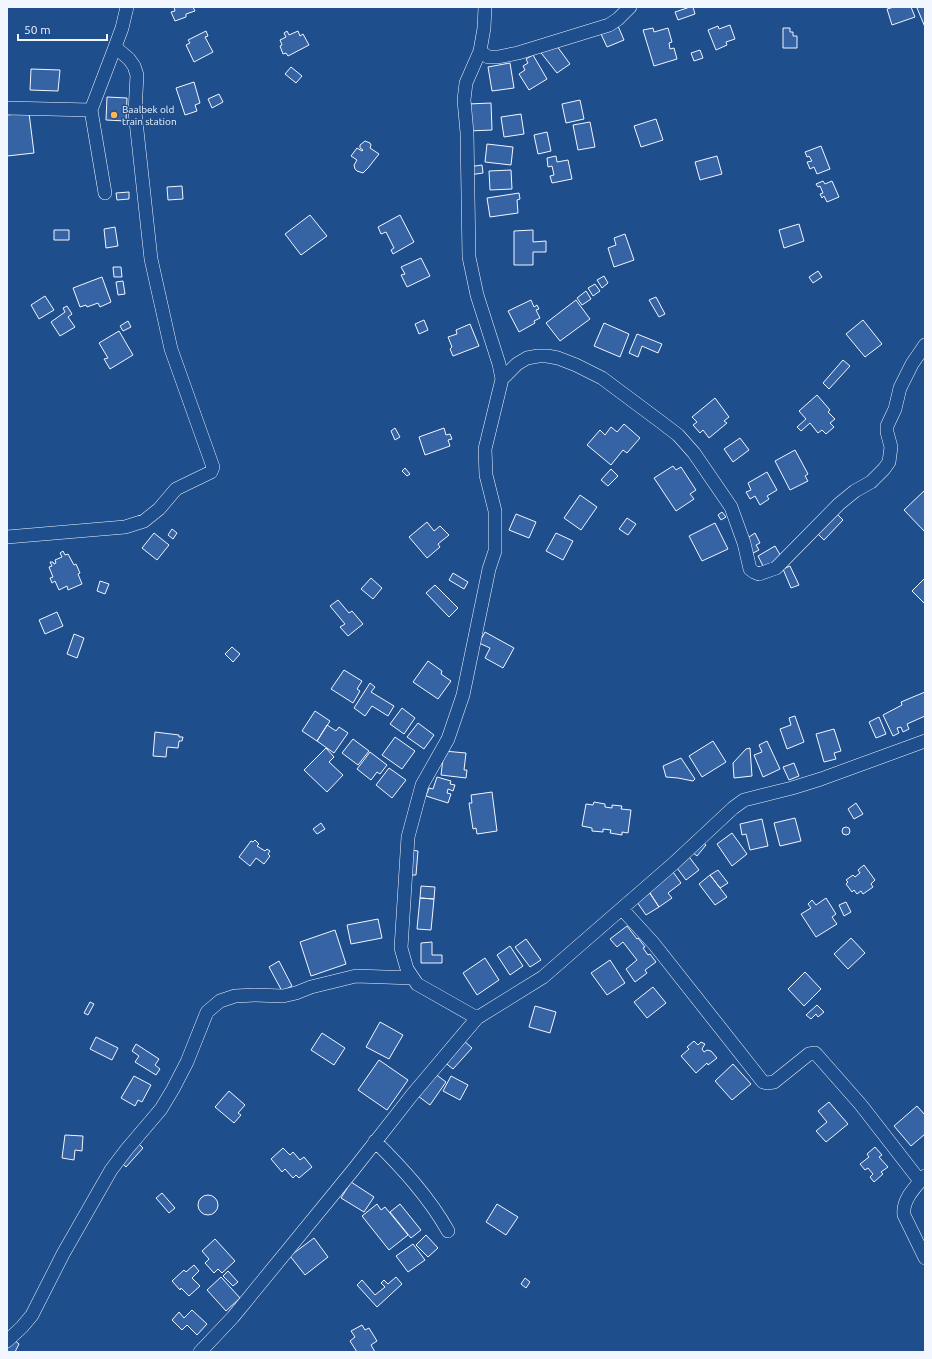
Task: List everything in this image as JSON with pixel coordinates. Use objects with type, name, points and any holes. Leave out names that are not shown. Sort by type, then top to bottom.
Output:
[{"type":"street","points":[[105,193],[91,110],[116,47],[127,7]]},
{"type":"street","points":[[477,1018],[417,984],[407,969],[401,948],[408,837],[422,785],[448,739],[463,695],[489,569],[495,551],[495,511],[486,475],[485,449],[502,379],[499,364],[477,295],[469,257],[467,133],[464,100],[466,83],[480,51],[484,28],[485,7]]},
{"type":"street","points":[[480,51],[488,57],[498,57],[518,53],[609,26],[630,7]]},
{"type":"street","points":[[7,537],[125,527],[144,521],[159,509],[176,489],[211,472],[213,467],[171,349],[152,259],[135,112],[137,75],[134,66],[129,59],[116,47]]},
{"type":"street","points":[[7,108],[91,110]]},
{"type":"street","points":[[502,379],[517,364],[527,358],[538,356],[558,358],[602,378],[678,435],[694,453],[731,507],[744,543],[750,569],[759,574],[776,568],[839,504],[855,491],[871,482],[884,469],[888,462],[891,447],[887,426],[900,388],[912,364],[925,345]]},
{"type":"street","points":[[200,1352],[233,1317],[354,1169],[412,1095],[477,1018],[543,977],[673,864],[733,808],[744,800],[821,779],[925,741]]},
{"type":"street","points":[[622,908],[654,944],[763,1082],[770,1084],[774,1082],[809,1054],[815,1053],[861,1105],[922,1178],[907,1198],[903,1210],[925,1258]]},
{"type":"street","points":[[7,1341],[32,1315],[67,1248],[112,1170],[127,1149],[161,1109],[174,1089],[187,1062],[207,1012],[220,1001],[235,996],[255,994],[283,996],[311,987],[356,976],[413,978]]},
{"type":"street","points":[[375,1141],[400,1166],[418,1188],[440,1216],[448,1231]]},
{"type":"building","points":[[174,7],[193,7],[195,11],[186,14],[186,17],[175,21],[171,12],[175,11]]},
{"type":"building","points":[[693,7],[695,14],[678,20],[675,12]]},
{"type":"building","points":[[894,7],[911,7],[915,17],[892,25],[887,9]]},
{"type":"building","points":[[925,7],[925,27],[917,8]]},
{"type":"building","points":[[730,25],[735,39],[726,42],[727,45],[716,50],[708,30],[718,26],[719,29]]},
{"type":"building","points":[[618,26],[624,40],[607,47],[601,34]]},
{"type":"building","points":[[653,28],[654,32],[668,28],[672,42],[669,43],[670,49],[674,48],[677,59],[654,66],[643,30]]},
{"type":"building","points":[[783,28],[790,28],[790,32],[793,32],[793,36],[797,36],[797,48],[783,48]]},
{"type":"building","points":[[206,31],[208,36],[205,37],[213,52],[194,62],[186,45],[190,43],[188,40]]},
{"type":"building","points":[[287,31],[289,35],[298,31],[300,36],[303,34],[309,45],[288,56],[286,53],[283,54],[280,46],[282,45],[280,40],[286,37],[284,33]]},
{"type":"building","points":[[554,42],[570,64],[557,73],[538,49]]},
{"type":"building","points":[[700,50],[703,58],[694,61],[691,53]]},
{"type":"building","points":[[533,55],[547,79],[529,90],[519,74],[525,70],[523,66],[528,63],[526,59]]},
{"type":"building","points":[[510,63],[514,88],[492,91],[488,67]]},
{"type":"building","points":[[291,67],[302,76],[296,83],[285,74]]},
{"type":"building","points":[[31,69],[60,70],[58,91],[30,90]]},
{"type":"building","points":[[194,82],[200,103],[195,105],[197,111],[185,115],[176,88]]},
{"type":"building","points":[[219,94],[223,102],[212,108],[208,99]]},
{"type":"building","points":[[107,97],[127,98],[126,121],[106,120]]},
{"type":"building","points":[[580,100],[584,119],[566,123],[562,104]]},
{"type":"building","points":[[491,103],[492,130],[468,131],[468,104]]},
{"type":"building","points":[[29,113],[34,153],[7,156],[7,115]]},
{"type":"building","points":[[521,114],[524,134],[504,137],[501,117]]},
{"type":"building","points":[[656,119],[663,140],[641,147],[634,126]]},
{"type":"building","points":[[590,122],[595,147],[578,150],[573,125]]},
{"type":"building","points":[[547,132],[551,151],[538,154],[534,135]]},
{"type":"building","points":[[365,141],[370,143],[370,148],[379,154],[363,173],[355,169],[354,165],[357,160],[351,156],[357,148],[362,151],[363,150],[360,148],[360,145]]},
{"type":"building","points":[[487,144],[513,147],[511,165],[485,162]]},
{"type":"building","points":[[821,146],[830,169],[817,174],[814,167],[810,169],[807,162],[812,161],[809,156],[807,157],[805,152]]},
{"type":"building","points":[[556,156],[557,162],[568,160],[572,179],[552,183],[550,176],[554,175],[552,166],[548,167],[547,158]]},
{"type":"building","points":[[717,156],[722,174],[700,180],[695,162]]},
{"type":"building","points":[[482,165],[483,173],[469,175],[468,167]]},
{"type":"building","points":[[511,170],[512,189],[490,190],[489,171]]},
{"type":"building","points":[[823,181],[825,184],[832,181],[839,197],[827,202],[824,196],[822,198],[820,194],[823,193],[820,186],[818,187],[816,184]]},
{"type":"building","points":[[182,186],[183,199],[168,200],[167,187]]},
{"type":"building","points":[[129,192],[129,199],[117,200],[116,193]]},
{"type":"building","points":[[519,193],[520,199],[517,200],[518,213],[490,217],[487,198]]},
{"type":"building","points":[[310,215],[327,236],[301,255],[285,234]]},
{"type":"building","points":[[400,215],[414,242],[393,254],[391,250],[394,248],[386,232],[381,234],[378,227]]},
{"type":"building","points":[[799,224],[804,241],[784,248],[779,230]]},
{"type":"building","points":[[115,227],[118,246],[106,248],[104,229]]},
{"type":"building","points":[[54,230],[69,230],[69,240],[54,240]]},
{"type":"building","points":[[533,230],[533,242],[546,241],[546,252],[533,252],[533,265],[514,265],[514,231]]},
{"type":"building","points":[[625,234],[634,260],[614,267],[608,248],[616,245],[614,238]]},
{"type":"building","points":[[421,258],[430,276],[407,287],[401,275],[405,274],[401,267]]},
{"type":"building","points":[[113,267],[121,267],[122,277],[114,277]]},
{"type":"building","points":[[818,271],[822,277],[813,283],[809,277]]},
{"type":"building","points":[[604,276],[608,283],[602,288],[597,280]]},
{"type":"building","points":[[102,277],[111,302],[100,307],[98,303],[87,307],[86,305],[80,307],[73,288]]},
{"type":"building","points":[[123,281],[125,294],[118,295],[116,282]]},
{"type":"building","points":[[595,284],[600,291],[593,296],[588,288]]},
{"type":"building","points":[[586,291],[591,299],[582,305],[577,298]]},
{"type":"building","points":[[45,296],[54,310],[39,319],[31,305]]},
{"type":"building","points":[[656,297],[665,314],[659,317],[649,300]]},
{"type":"building","points":[[531,300],[534,307],[537,305],[539,309],[536,310],[540,318],[534,321],[535,323],[519,332],[508,311]]},
{"type":"building","points":[[576,300],[590,319],[560,341],[546,323]]},
{"type":"building","points":[[67,306],[72,314],[68,317],[75,327],[60,336],[51,322],[65,312],[63,308]]},
{"type":"building","points":[[424,320],[428,330],[419,334],[415,324]]},
{"type":"building","points":[[863,320],[882,344],[865,357],[846,334]]},
{"type":"building","points":[[128,321],[131,327],[123,331],[120,326]]},
{"type":"building","points":[[604,323],[629,334],[620,357],[594,346]]},
{"type":"building","points":[[470,324],[479,346],[453,356],[450,349],[452,347],[448,337],[457,334],[456,330]]},
{"type":"building","points":[[119,331],[133,355],[110,369],[104,359],[108,358],[99,343]]},
{"type":"building","points":[[637,334],[662,344],[658,353],[642,346],[638,357],[629,353]]},
{"type":"building","points":[[843,360],[850,366],[829,389],[823,383]]},
{"type":"building","points":[[817,395],[830,410],[828,412],[835,419],[830,423],[834,427],[826,434],[822,430],[818,433],[810,423],[801,431],[797,427],[806,419],[799,411]]},
{"type":"building","points":[[715,398],[729,417],[724,421],[727,423],[709,438],[703,430],[700,433],[693,425],[697,422],[692,417]]},
{"type":"building","points":[[624,424],[640,438],[627,453],[623,450],[611,465],[587,445],[600,430],[605,435],[611,427],[617,432]]},
{"type":"building","points":[[395,428],[400,437],[395,440],[391,431]]},
{"type":"building","points":[[444,428],[446,435],[450,434],[452,439],[448,440],[450,446],[425,455],[419,437]]},
{"type":"building","points":[[740,438],[749,450],[733,462],[724,449]]},
{"type":"building","points":[[795,450],[808,474],[805,476],[808,481],[790,490],[775,461]]},
{"type":"building","points":[[673,466],[676,470],[681,467],[696,490],[690,494],[694,499],[676,511],[654,478]]},
{"type":"building","points":[[405,468],[410,474],[407,476],[402,471]]},
{"type":"building","points":[[611,469],[618,476],[608,486],[601,480]]},
{"type":"building","points":[[767,472],[777,490],[767,496],[769,499],[760,505],[755,496],[750,499],[746,492],[751,490],[748,483]]},
{"type":"building","points":[[925,490],[925,532],[904,510]]},
{"type":"building","points":[[580,495],[597,507],[581,530],[564,518]]},
{"type":"building","points":[[722,512],[726,517],[721,520],[718,515]]},
{"type":"building","points":[[836,513],[843,520],[824,540],[817,533]]},
{"type":"building","points":[[516,514],[536,522],[529,538],[509,530]]},
{"type":"building","points":[[627,518],[636,524],[628,535],[619,529]]},
{"type":"building","points":[[427,522],[434,531],[440,526],[449,535],[438,544],[440,547],[427,558],[409,537]]},
{"type":"building","points":[[715,523],[728,549],[702,561],[689,536]]},
{"type":"building","points":[[172,529],[177,533],[173,539],[168,535]]},
{"type":"building","points":[[154,533],[169,545],[157,560],[142,548]]},
{"type":"building","points":[[556,533],[573,541],[563,560],[546,551]]},
{"type":"building","points":[[755,533],[760,543],[756,545],[759,550],[753,553],[746,539]]},
{"type":"building","points":[[775,546],[782,558],[764,568],[758,556]]},
{"type":"building","points":[[63,551],[65,555],[68,554],[74,565],[76,564],[80,573],[78,574],[82,584],[68,590],[67,586],[59,590],[55,581],[52,583],[50,578],[53,577],[49,567],[52,566],[50,562],[53,562],[54,564],[56,563],[55,560],[62,557],[60,553]]},
{"type":"building","points":[[790,566],[799,585],[791,588],[783,569]]},
{"type":"building","points":[[453,573],[468,582],[464,589],[449,580]]},
{"type":"building","points":[[371,578],[382,588],[373,599],[361,589]]},
{"type":"building","points":[[925,578],[925,604],[912,591]]},
{"type":"building","points":[[100,581],[109,584],[105,594],[97,591]]},
{"type":"building","points":[[435,585],[458,608],[449,617],[426,593]]},
{"type":"building","points":[[338,600],[349,613],[352,611],[363,624],[348,636],[340,627],[345,624],[330,606]]},
{"type":"building","points":[[57,612],[63,626],[45,634],[39,620]]},
{"type":"building","points":[[485,632],[514,648],[503,668],[485,658],[490,648],[479,643]]},
{"type":"building","points":[[74,634],[84,638],[77,658],[67,654]]},
{"type":"building","points":[[232,647],[240,654],[233,662],[225,654]]},
{"type":"building","points":[[428,661],[442,671],[441,674],[451,681],[438,699],[413,682]]},
{"type":"building","points":[[344,670],[362,681],[357,689],[360,691],[353,703],[331,689]]},
{"type":"building","points":[[370,683],[375,687],[371,692],[394,706],[388,716],[372,706],[365,716],[354,708]]},
{"type":"building","points":[[925,692],[925,716],[907,724],[909,729],[903,732],[901,727],[897,728],[899,733],[893,736],[883,715],[902,705],[901,702]]},
{"type":"building","points":[[402,708],[415,718],[404,734],[390,724]]},
{"type":"building","points":[[315,711],[330,721],[317,741],[302,731]]},
{"type":"building","points":[[795,716],[804,742],[787,749],[780,729],[791,725],[789,718]]},
{"type":"building","points":[[879,717],[886,734],[876,738],[869,722]]},
{"type":"building","points":[[418,723],[434,735],[424,749],[407,737]]},
{"type":"building","points":[[327,725],[336,731],[339,727],[348,733],[334,753],[317,741]]},
{"type":"building","points":[[834,729],[841,751],[834,753],[836,759],[824,762],[816,734]]},
{"type":"building","points":[[155,732],[179,735],[179,737],[183,737],[182,741],[179,741],[178,748],[167,747],[166,757],[153,756]]},
{"type":"building","points":[[395,737],[415,751],[402,769],[382,755]]},
{"type":"building","points":[[353,739],[369,751],[358,765],[342,753]]},
{"type":"building","points":[[713,741],[726,762],[702,777],[689,756]]},
{"type":"building","points":[[767,741],[780,769],[763,777],[754,755],[762,752],[759,745]]},
{"type":"building","points":[[326,748],[334,757],[329,762],[343,775],[327,792],[304,770]]},
{"type":"building","points":[[750,748],[752,776],[734,778],[733,763],[746,749]]},
{"type":"building","points":[[444,751],[466,753],[464,770],[467,770],[466,778],[441,775]]},
{"type":"building","points":[[370,752],[387,765],[380,774],[377,772],[371,780],[357,769]]},
{"type":"building","points":[[681,758],[695,779],[693,781],[666,777],[663,766]]},
{"type":"building","points":[[794,763],[799,776],[789,780],[783,767]]},
{"type":"building","points":[[389,768],[406,780],[392,798],[376,785]]},
{"type":"building","points":[[437,777],[451,781],[450,784],[455,785],[453,791],[448,789],[447,793],[451,794],[448,803],[426,796],[429,788],[433,789]]},
{"type":"building","points":[[492,792],[497,831],[477,834],[476,828],[473,829],[469,803],[472,803],[471,795]]},
{"type":"building","points":[[594,802],[605,804],[605,807],[612,808],[612,805],[622,806],[621,809],[631,810],[628,833],[622,832],[622,835],[610,833],[611,830],[603,829],[603,832],[592,831],[592,828],[582,826],[586,804],[593,805]]},
{"type":"building","points":[[856,803],[863,814],[854,819],[848,809]]},
{"type":"building","points":[[795,818],[801,841],[780,846],[774,823]]},
{"type":"building","points":[[762,819],[768,846],[750,850],[746,834],[742,835],[740,824]]},
{"type":"building","points":[[321,823],[325,829],[317,834],[313,829]]},
{"type":"building","points":[[846,827],[849,828],[849,834],[846,835],[843,834],[842,831],[843,828]]},
{"type":"building","points":[[732,833],[747,854],[732,866],[717,844]]},
{"type":"building","points":[[255,840],[259,844],[257,846],[265,851],[267,849],[270,851],[268,854],[270,856],[264,864],[256,858],[250,866],[239,857],[251,841],[253,842]]},
{"type":"building","points":[[701,841],[706,845],[697,856],[692,852]]},
{"type":"building","points":[[411,850],[418,851],[416,875],[408,875]]},
{"type":"building","points":[[687,854],[699,870],[686,880],[674,864]]},
{"type":"building","points":[[864,865],[875,880],[871,884],[873,887],[863,894],[861,891],[857,894],[854,890],[852,892],[846,884],[848,882],[846,880],[853,875],[855,877],[860,873],[858,870]]},
{"type":"building","points":[[718,870],[728,883],[720,888],[710,875]]},
{"type":"building","points":[[673,872],[681,883],[668,893],[672,898],[659,907],[647,889]]},
{"type":"building","points":[[710,875],[727,897],[715,905],[699,884]]},
{"type":"building","points":[[421,886],[435,887],[434,899],[420,898]]},
{"type":"building","points":[[650,893],[659,907],[646,915],[637,902]]},
{"type":"building","points":[[420,898],[434,899],[431,930],[417,929]]},
{"type":"building","points":[[826,898],[836,914],[832,917],[837,924],[816,937],[801,914],[811,908],[808,904],[812,900],[816,905]]},
{"type":"building","points":[[846,902],[851,912],[844,916],[839,905]]},
{"type":"building","points":[[378,919],[382,938],[351,944],[347,925]]},
{"type":"building","points":[[627,926],[645,947],[643,948],[648,955],[650,954],[656,962],[645,970],[647,973],[635,982],[626,969],[637,960],[623,942],[617,947],[610,939]]},
{"type":"building","points":[[335,930],[346,964],[311,976],[300,942]]},
{"type":"building","points":[[851,938],[865,953],[848,969],[834,954]]},
{"type":"building","points":[[526,939],[541,960],[530,967],[515,947]]},
{"type":"building","points":[[432,942],[432,955],[442,955],[442,963],[421,963],[421,943]]},
{"type":"building","points":[[510,946],[523,966],[510,975],[497,955]]},
{"type":"building","points":[[485,958],[499,980],[477,995],[463,973]]},
{"type":"building","points":[[610,960],[625,983],[607,995],[591,973]]},
{"type":"building","points":[[279,961],[292,986],[282,991],[269,967]]},
{"type":"building","points":[[805,972],[821,989],[804,1006],[788,989]]},
{"type":"building","points":[[653,987],[666,1003],[647,1018],[634,1002]]},
{"type":"building","points":[[90,1002],[94,1004],[88,1015],[84,1013]]},
{"type":"building","points":[[817,1005],[824,1012],[818,1017],[816,1014],[811,1019],[806,1015]]},
{"type":"building","points":[[535,1006],[556,1012],[550,1033],[529,1027]]},
{"type":"building","points":[[380,1022],[403,1035],[389,1059],[366,1047]]},
{"type":"building","points":[[322,1033],[345,1048],[334,1065],[311,1050]]},
{"type":"building","points":[[96,1037],[118,1048],[112,1060],[90,1049]]},
{"type":"building","points":[[463,1040],[472,1048],[453,1069],[443,1061]]},
{"type":"building","points":[[694,1041],[698,1045],[701,1042],[705,1044],[702,1049],[704,1052],[707,1050],[711,1051],[717,1058],[708,1065],[707,1063],[696,1073],[681,1056],[689,1049],[687,1047]]},
{"type":"building","points":[[136,1044],[159,1059],[155,1065],[160,1069],[156,1075],[135,1062],[139,1056],[132,1051]]},
{"type":"building","points":[[379,1060],[408,1080],[387,1110],[358,1090]]},
{"type":"building","points":[[733,1064],[751,1084],[732,1100],[715,1081]]},
{"type":"building","points":[[434,1073],[446,1082],[430,1105],[418,1096]]},
{"type":"building","points":[[134,1076],[151,1085],[142,1102],[138,1100],[135,1106],[121,1098]]},
{"type":"building","points":[[451,1076],[468,1085],[460,1100],[443,1091]]},
{"type":"building","points":[[229,1091],[245,1105],[238,1113],[241,1115],[234,1123],[215,1107]]},
{"type":"building","points":[[829,1102],[848,1124],[826,1142],[816,1131],[827,1122],[818,1111]]},
{"type":"building","points":[[917,1106],[925,1115],[925,1134],[911,1146],[894,1126]]},
{"type":"building","points":[[65,1135],[83,1136],[82,1151],[75,1150],[74,1160],[62,1158]]},
{"type":"building","points":[[137,1142],[143,1148],[126,1167],[120,1161]]},
{"type":"building","points":[[875,1147],[882,1155],[879,1157],[888,1167],[881,1172],[883,1174],[874,1182],[870,1177],[873,1174],[868,1168],[865,1170],[860,1164],[869,1157],[867,1154]]},
{"type":"building","points":[[283,1148],[290,1155],[293,1152],[300,1160],[304,1157],[312,1167],[299,1178],[296,1175],[293,1178],[285,1169],[282,1172],[271,1159]]},
{"type":"building","points":[[351,1182],[374,1197],[364,1212],[341,1198]]},
{"type":"building","points":[[162,1193],[175,1208],[169,1213],[156,1198]]},
{"type":"building","points":[[208,1195],[215,1198],[218,1205],[215,1212],[208,1215],[201,1212],[198,1205],[201,1198]]},
{"type":"building","points":[[377,1204],[381,1210],[385,1207],[408,1235],[389,1250],[362,1216]]},
{"type":"building","points":[[400,1204],[421,1230],[411,1238],[390,1212]]},
{"type":"building","points":[[497,1204],[518,1217],[506,1235],[486,1222]]},
{"type":"building","points":[[426,1235],[438,1248],[428,1257],[416,1245]]},
{"type":"building","points":[[314,1238],[328,1257],[305,1275],[290,1256]]},
{"type":"building","points":[[215,1239],[235,1261],[222,1273],[218,1269],[214,1273],[205,1263],[209,1259],[202,1251]]},
{"type":"building","points":[[413,1244],[425,1260],[408,1272],[396,1256]]},
{"type":"building","points":[[194,1265],[199,1271],[192,1278],[200,1286],[189,1296],[181,1288],[180,1290],[172,1281],[184,1270],[186,1272]]},
{"type":"building","points":[[228,1271],[238,1282],[233,1286],[223,1276]]},
{"type":"building","points":[[221,1277],[240,1298],[226,1311],[207,1290]]},
{"type":"building","points":[[396,1277],[402,1284],[377,1307],[357,1285],[362,1280],[375,1295],[385,1287],[381,1283],[384,1280],[388,1284]]},
{"type":"building","points":[[525,1278],[530,1282],[526,1288],[521,1284]]},
{"type":"building","points":[[192,1310],[207,1324],[197,1335],[187,1325],[182,1330],[172,1320],[179,1312],[184,1318]]},
{"type":"building","points":[[362,1325],[365,1330],[369,1328],[377,1341],[371,1345],[375,1352],[357,1352],[350,1341],[355,1337],[351,1331]]},
{"type":"building","points":[[13,1339],[19,1344],[15,1352],[7,1352],[7,1345]]},
{"type":"place","name":"Baalbek old train station","points":[[114,115]]}]
